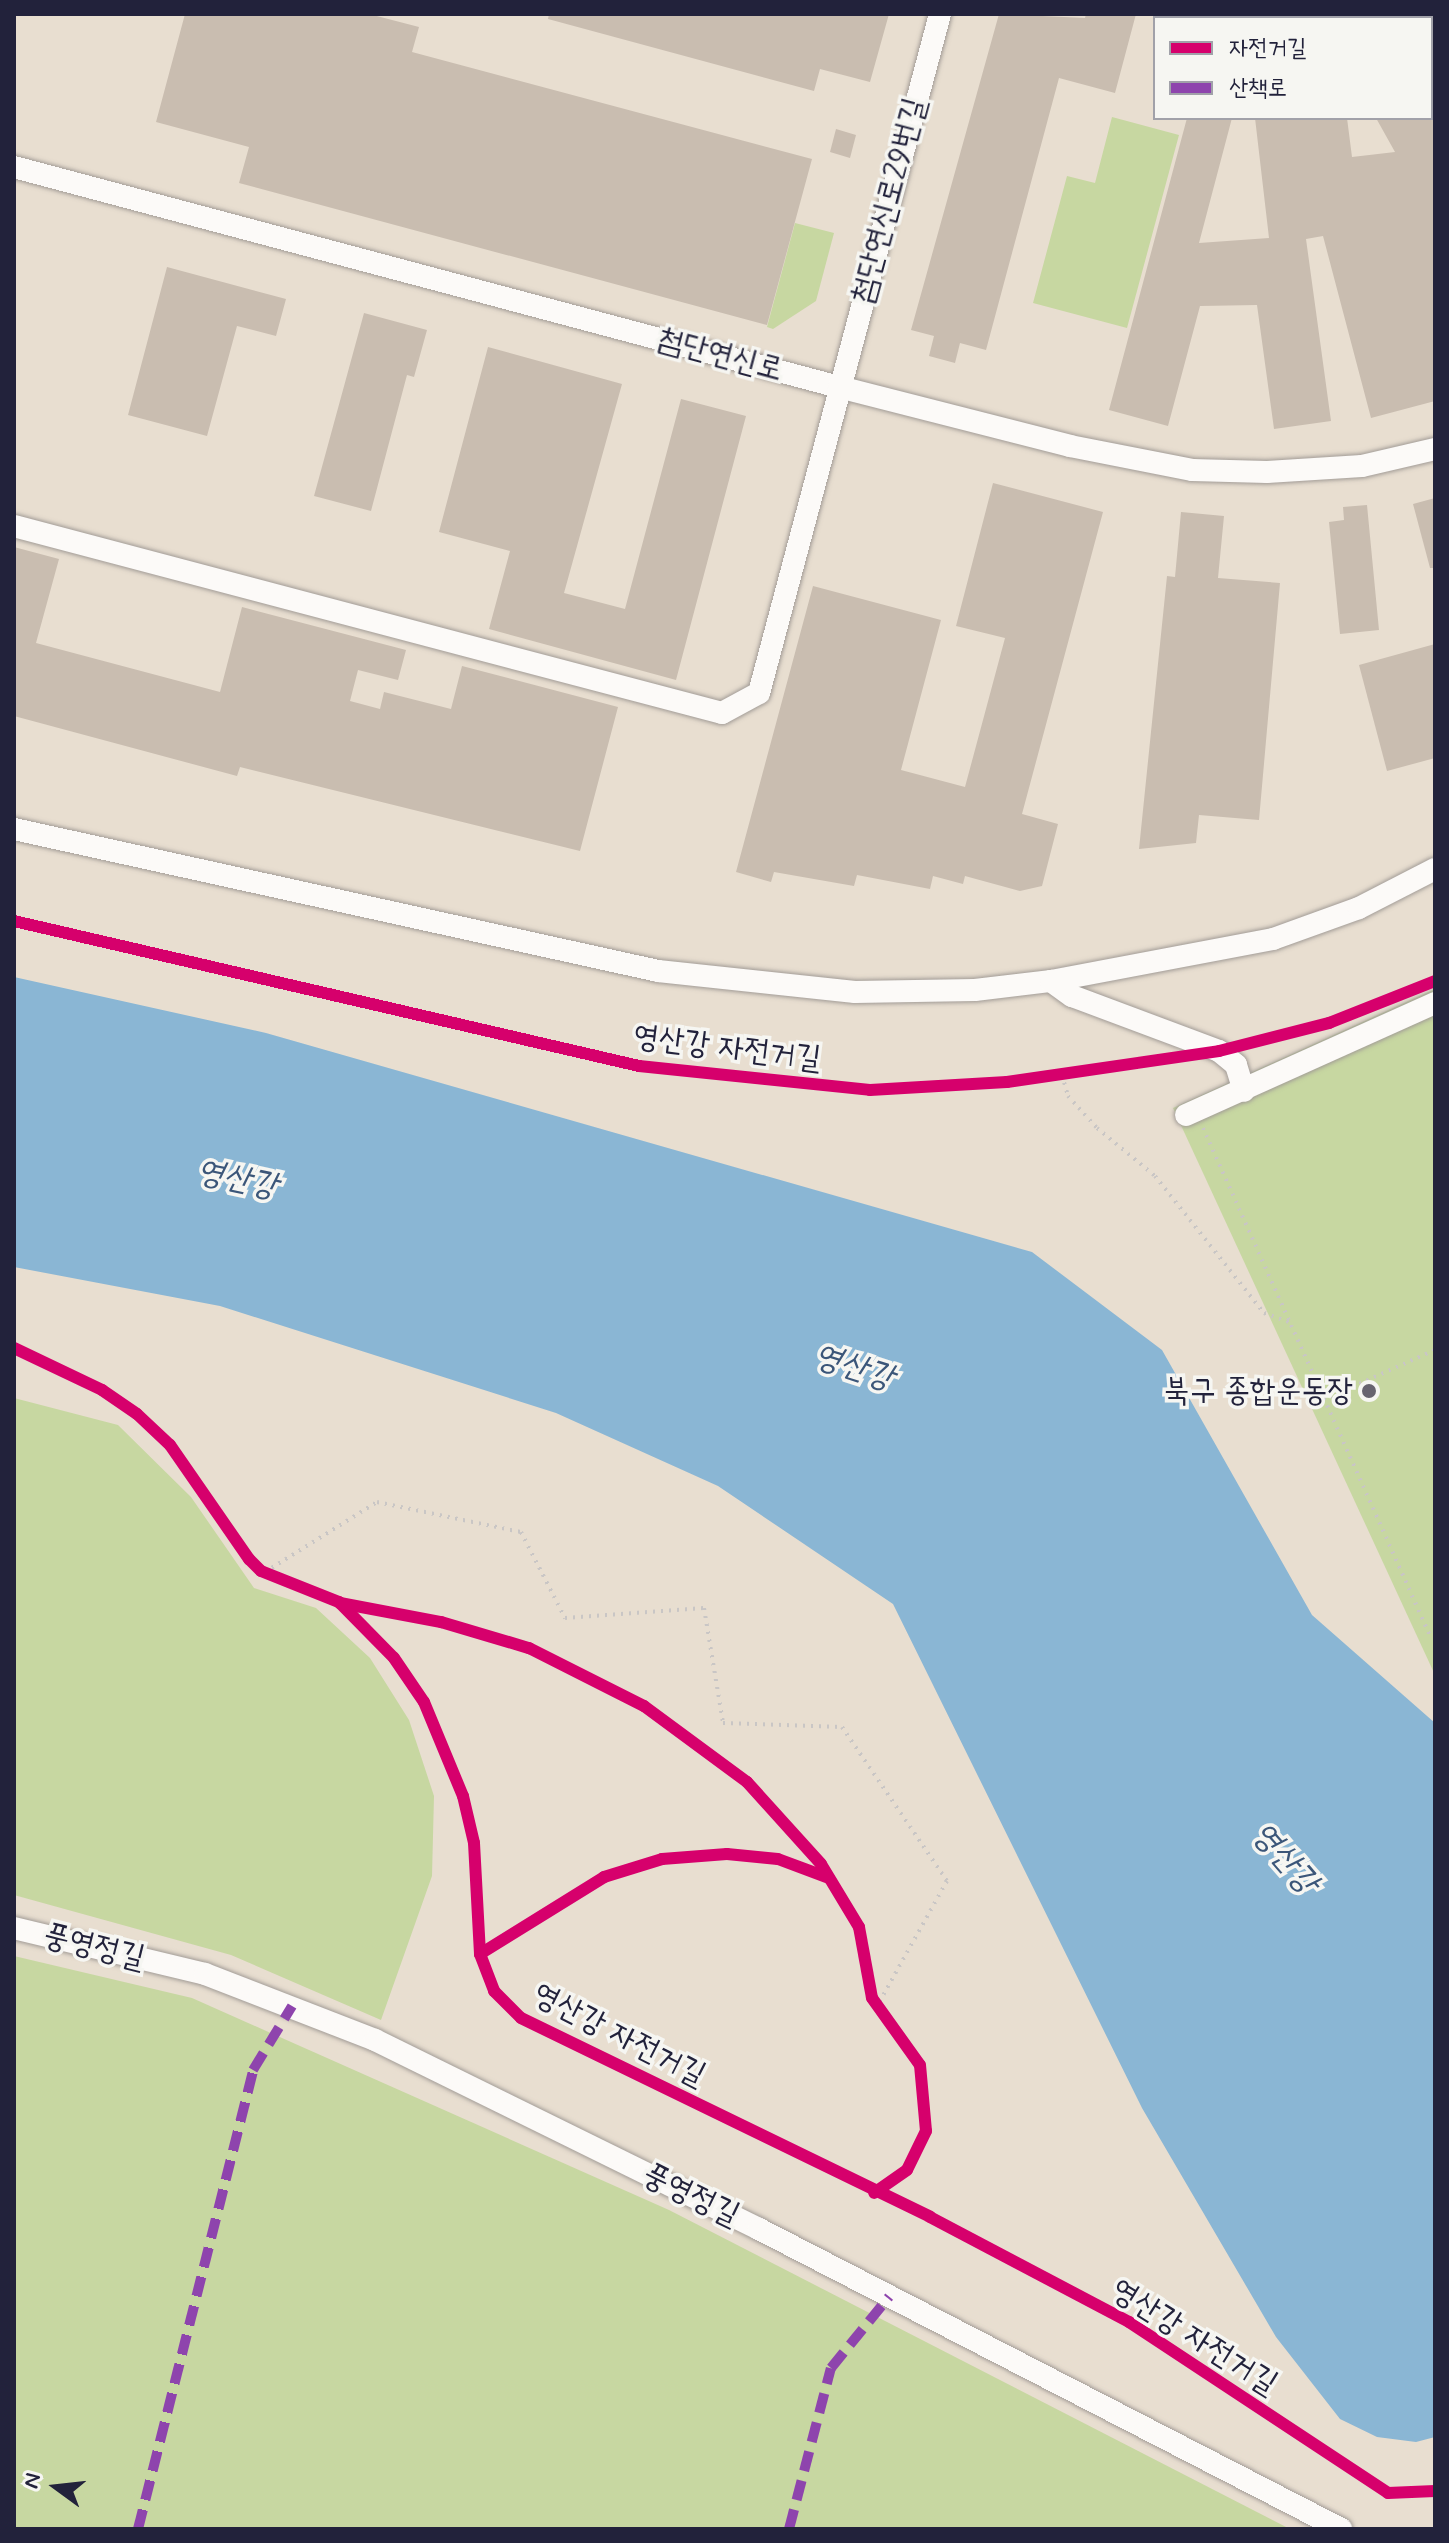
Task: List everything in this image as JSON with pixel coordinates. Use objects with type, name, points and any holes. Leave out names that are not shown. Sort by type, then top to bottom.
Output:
[{"type":"street","name":"첨단연신로29번길","points":[[14,526],[722,713],[759,693],[940,14]]},
{"type":"street","name":"첨단연신로","points":[[14,167],[1070,446],[1192,470],[1267,472],[1362,466],[1435,449]]},
{"type":"street","points":[[14,829],[658,971],[855,992],[975,990],[1051,981],[1273,939],[1359,908],[1435,869]]},
{"type":"street","points":[[1051,981],[1072,996],[1219,1051],[1236,1065],[1244,1091]]},
{"type":"street","points":[[1191,1113],[1435,1003]]},
{"type":"street","name":"풍영정길","points":[[14,1928],[205,1974],[375,2040],[759,2229],[1341,2529]]},
{"type":"path","points":[[1048,1077],[1076,1072]]},
{"type":"path","points":[[1062,1075],[1068,1096],[1097,1128],[1155,1176],[1264,1313],[1289,1322]]},
{"type":"path","points":[[1191,1113],[1431,1638]]},
{"type":"path","points":[[1323,1400],[1435,1350]]},
{"type":"path","points":[[260,1569],[377,1502],[521,1532],[565,1618],[704,1608],[723,1723],[842,1727],[947,1881],[877,2006]]},
{"type":"path","points":[[260,1569],[278,1578]]},
{"type":"path","points":[[869,1984],[877,2006],[886,2018]]},
{"type":"green space","points":[[1112,117],[1179,135],[1127,328],[1033,303],[1067,176],[1095,183]]},
{"type":"green space","points":[[795,223],[834,233],[816,301],[773,329],[767,327]]},
{"type":"green space","name":"북구 종합운동장","points":[[1435,989],[1435,1675],[1173,1108]]},
{"type":"green space","points":[[14,1398],[118,1425],[191,1497],[254,1588],[316,1608],[370,1658],[409,1720],[434,1796],[432,1876],[381,2020],[231,1955],[14,1895]]},
{"type":"green space","points":[[14,1956],[192,1998],[669,2210],[1290,2529],[14,2529]]},
{"type":"water","name":"영산강","points":[[14,977],[266,1033],[1032,1252],[1162,1350],[1312,1615],[1435,1723],[1435,2437],[1416,2442],[1377,2437],[1340,2419],[1276,2337],[1142,2108],[893,1604],[718,1486],[556,1413],[220,1306],[14,1267]]},
{"type":"building","points":[[185,14],[369,14],[419,27],[412,52],[812,159],[767,325],[239,183],[249,147],[156,122]]},
{"type":"building","points":[[549,14],[889,14],[870,82],[820,69],[814,91],[548,19]]},
{"type":"building","points":[[999,14],[1085,18],[1086,14],[1136,14],[1115,93],[1059,78],[986,350],[960,343],[955,363],[929,356],[934,336],[911,330]]},
{"type":"building","points":[[1435,118],[1435,401],[1371,418],[1323,236],[1306,239],[1331,421],[1274,429],[1257,305],[1200,306],[1168,426],[1109,410],[1186,120],[1231,120],[1199,243],[1269,238],[1255,120],[1347,120],[1352,157],[1395,152],[1377,120]]},
{"type":"building","points":[[836,129],[856,135],[850,158],[830,152]]},
{"type":"building","points":[[167,267],[286,299],[276,336],[237,326],[207,436],[128,415]]},
{"type":"building","points":[[364,313],[427,330],[414,377],[407,375],[371,511],[314,496]]},
{"type":"building","points":[[488,347],[622,384],[564,593],[625,609],[681,399],[746,416],[676,680],[489,629],[510,551],[439,532]]},
{"type":"building","points":[[993,483],[1103,512],[1022,814],[1058,824],[1042,886],[1020,891],[965,876],[963,884],[933,876],[930,889],[857,875],[854,886],[774,872],[771,882],[736,872],[813,586],[941,620],[901,770],[965,787],[1005,638],[956,626]]},
{"type":"building","points":[[1435,498],[1435,568],[1430,568],[1413,504]]},
{"type":"building","points":[[1367,505],[1379,630],[1340,634],[1329,522],[1344,520],[1343,507]]},
{"type":"building","points":[[1181,512],[1224,516],[1218,578],[1280,583],[1259,820],[1199,815],[1196,843],[1139,849],[1167,576],[1175,577]]},
{"type":"building","points":[[14,547],[59,559],[36,643],[220,692],[242,607],[406,650],[398,680],[358,670],[350,701],[380,709],[384,692],[451,709],[462,666],[618,707],[580,851],[240,767],[237,776],[14,716]]},
{"type":"building","points":[[1435,644],[1435,758],[1387,771],[1359,665]]},
{"type":"marked path","points":[[138,2529],[253,2070],[292,2006]]},
{"type":"marked path","points":[[789,2529],[831,2368],[889,2297]]},
{"type":"cycle path","name":"영산강 자전거길","points":[[14,921],[639,1066],[870,1090],[1007,1082],[1219,1051],[1329,1023],[1435,981]]},
{"type":"cycle path","name":"영산강 자전거길","points":[[14,1348],[102,1390],[137,1414],[170,1445],[249,1559],[261,1571],[339,1602],[394,1658],[424,1702],[463,1796],[474,1843],[480,1954],[494,1991],[521,2018],[930,2217],[1129,2322],[1388,2493],[1435,2491]]},
{"type":"cycle path","points":[[340,1603],[441,1622],[529,1648],[644,1706],[747,1782],[821,1864],[859,1927],[872,1998],[920,2065],[926,2131],[907,2170],[874,2193]]},
{"type":"cycle path","points":[[480,1954],[604,1877],[662,1859],[727,1854],[778,1859],[829,1878]]},
{"type":"place","name":"북구 종합운동장","points":[[1369,1391]]}]
